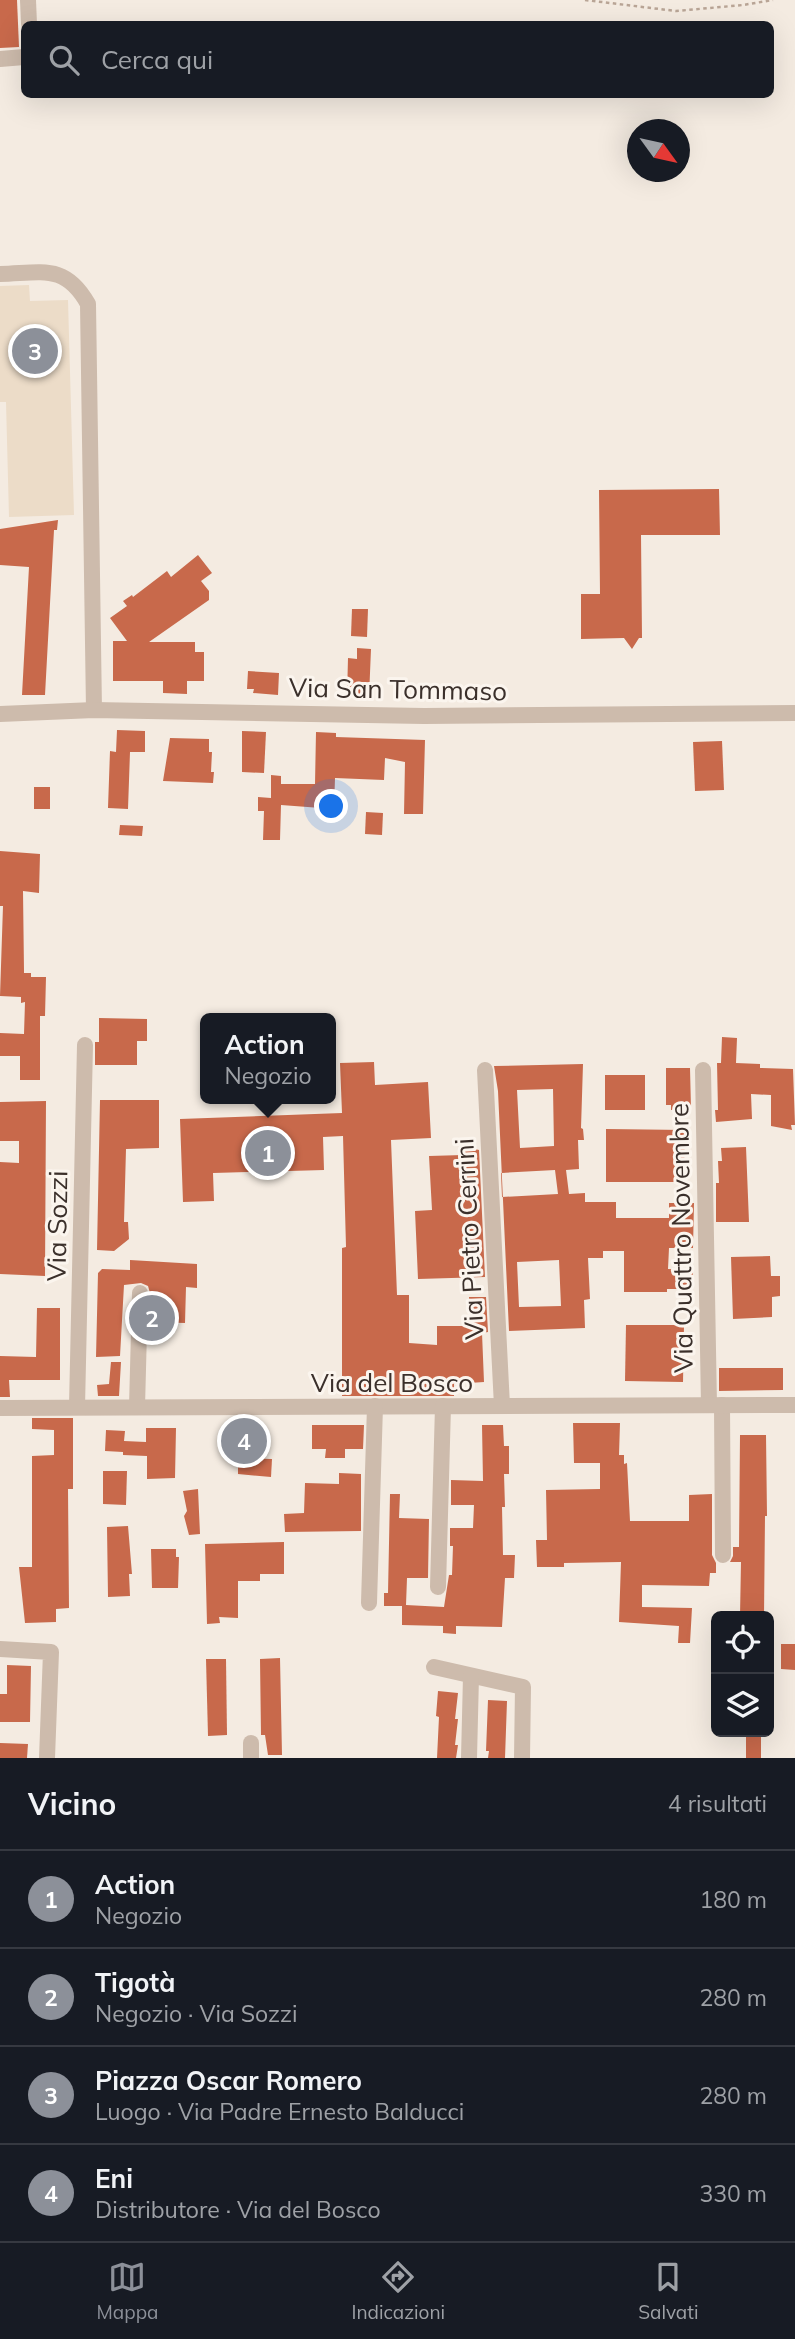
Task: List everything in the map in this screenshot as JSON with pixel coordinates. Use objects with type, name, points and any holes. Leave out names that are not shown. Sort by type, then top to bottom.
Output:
[{"type":"street","points":[[28,0],[29,21]]},
{"type":"street","points":[[0,59],[21,57]]},
{"type":"street","points":[[0,274],[60,273],[78,286],[88,304],[94,710]]},
{"type":"street","name":"Via San Tommaso","points":[[0,713],[94,710],[424,716],[795,713]]},
{"type":"street","name":"Via Sozzi","points":[[77,1407],[85,1045]]},
{"type":"street","name":"Via Pietro Cerrini","points":[[485,1070],[502,1406]]},
{"type":"street","name":"Via Quattro Novembre","points":[[703,1070],[723,1555]]},
{"type":"street","points":[[137,1407],[140,1293]]},
{"type":"street","name":"Via del Bosco","points":[[0,1408],[715,1405],[791,1402]]},
{"type":"street","points":[[369,1603],[374,1406]]},
{"type":"street","points":[[438,1587],[443,1406]]},
{"type":"street","points":[[0,1649],[51,1651],[47,1758]]},
{"type":"street","points":[[434,1667],[523,1687],[522,1758]]},
{"type":"street","points":[[469,1758],[471,1676]]},
{"type":"path","points":[[585,0],[676,11],[773,0]]},
{"type":"shaded area","points":[[29,285],[30,301],[68,300],[74,515],[9,517],[6,402],[0,402],[0,286]]},
{"type":"building","points":[[0,0],[17,0],[19,47],[0,48]]},
{"type":"building","points":[[719,489],[720,535],[641,535],[642,638],[639,638],[632,649],[624,638],[581,639],[581,594],[600,594],[599,490]]},
{"type":"building","points":[[58,520],[57,530],[54,530],[45,695],[22,695],[29,567],[0,565],[0,529]]},
{"type":"building","points":[[198,555],[212,573],[201,581],[209,591],[209,600],[149,642],[195,642],[195,652],[204,652],[204,681],[187,681],[187,694],[163,693],[163,681],[113,681],[113,641],[127,641],[110,618],[127,606],[123,601],[132,595],[133,597],[167,571],[171,577]]},
{"type":"building","points":[[352,609],[368,609],[367,637],[351,636]]},
{"type":"building","points":[[357,648],[371,649],[369,697],[347,696],[348,658],[357,659]]},
{"type":"building","points":[[248,671],[279,673],[278,695],[253,693],[254,689],[247,689]]},
{"type":"building","points":[[117,730],[145,731],[145,752],[130,752],[128,809],[108,808],[110,751],[116,752]]},
{"type":"building","points":[[242,731],[266,732],[264,773],[242,772]]},
{"type":"building","points":[[316,732],[336,733],[336,737],[425,740],[423,814],[404,814],[405,762],[385,758],[384,780],[335,778],[334,809],[281,805],[280,840],[263,840],[264,811],[258,811],[258,797],[271,798],[271,775],[281,776],[281,784],[315,784]]},
{"type":"building","points":[[170,738],[209,739],[213,783],[163,781]]},
{"type":"building","points":[[722,741],[724,790],[695,791],[693,742]]},
{"type":"building","points":[[34,787],[50,787],[50,809],[34,809]]},
{"type":"building","points":[[366,812],[383,813],[382,835],[365,834]]},
{"type":"building","points":[[120,825],[143,826],[142,836],[119,835]]},
{"type":"building","points":[[0,851],[40,854],[39,893],[23,891],[24,973],[31,973],[31,977],[46,977],[45,1016],[40,1016],[40,1080],[20,1080],[20,1056],[0,1056],[0,1033],[24,1034],[25,1002],[21,1003],[21,997],[0,996],[3,906],[0,906]]},
{"type":"building","points":[[99,1018],[147,1019],[147,1041],[137,1041],[137,1065],[95,1065]]},
{"type":"building","points":[[722,1037],[737,1038],[736,1063],[760,1064],[760,1068],[793,1069],[795,1125],[791,1125],[792,1130],[771,1126],[771,1095],[751,1094],[752,1119],[716,1122],[717,1063],[721,1063]]},
{"type":"building","points":[[374,1062],[375,1085],[428,1082],[431,1138],[391,1140],[397,1295],[409,1295],[409,1343],[437,1345],[437,1326],[470,1326],[469,1297],[486,1297],[488,1332],[482,1333],[484,1382],[454,1384],[454,1396],[342,1396],[342,1248],[346,1247],[343,1136],[323,1137],[324,1170],[213,1173],[214,1201],[183,1202],[180,1119],[342,1113],[340,1063]]},
{"type":"building","points":[[583,1064],[581,1128],[584,1140],[578,1140],[579,1169],[566,1170],[569,1194],[585,1193],[585,1202],[616,1202],[616,1218],[669,1218],[669,1203],[694,1203],[693,1248],[669,1248],[668,1269],[693,1270],[693,1289],[624,1292],[624,1251],[603,1251],[603,1258],[588,1258],[590,1299],[584,1300],[585,1328],[509,1331],[503,1197],[558,1194],[555,1170],[502,1173],[498,1091],[494,1066]],"holes":[[[553,1089],[554,1146],[520,1148],[517,1090]],[[559,1260],[561,1306],[519,1307],[517,1262]]]},
{"type":"building","points":[[666,1068],[690,1068],[691,1109],[671,1110],[671,1105],[666,1105]]},
{"type":"building","points":[[605,1075],[645,1075],[645,1110],[605,1110]]},
{"type":"building","points":[[100,1100],[159,1100],[159,1148],[126,1149],[124,1222],[128,1222],[129,1239],[114,1251],[97,1250]]},
{"type":"building","points":[[46,1101],[45,1276],[0,1274],[0,1162],[19,1163],[19,1141],[0,1141],[0,1102]]},
{"type":"building","points":[[606,1129],[685,1130],[684,1182],[606,1182]]},
{"type":"building","points":[[746,1147],[749,1222],[716,1222],[716,1183],[719,1183],[718,1161],[722,1161],[721,1148]]},
{"type":"building","points":[[463,1150],[479,1150],[485,1277],[418,1279],[415,1211],[432,1210],[429,1156],[463,1155]]},
{"type":"building","points":[[770,1256],[771,1276],[780,1276],[780,1296],[772,1297],[772,1317],[733,1319],[731,1257]]},
{"type":"building","points":[[130,1260],[197,1264],[197,1288],[186,1287],[185,1323],[150,1322],[148,1286],[141,1283],[124,1285],[120,1356],[96,1357],[98,1273],[102,1269],[130,1270]]},
{"type":"building","points":[[37,1308],[60,1308],[60,1380],[9,1380],[10,1397],[0,1397],[0,1356],[36,1357]]},
{"type":"building","points":[[626,1325],[684,1325],[683,1382],[625,1381]]},
{"type":"building","points":[[111,1362],[121,1362],[119,1396],[98,1396],[97,1385],[109,1384]]},
{"type":"building","points":[[719,1368],[783,1368],[783,1390],[719,1391]]},
{"type":"building","points":[[32,1418],[73,1418],[73,1489],[68,1489],[69,1608],[56,1609],[56,1622],[25,1623],[19,1567],[32,1567],[32,1456],[54,1455],[54,1430],[32,1429]]},
{"type":"building","points":[[573,1423],[620,1423],[619,1455],[624,1455],[624,1464],[627,1463],[630,1521],[689,1521],[689,1495],[712,1494],[712,1555],[716,1563],[716,1573],[710,1573],[709,1586],[642,1585],[642,1607],[692,1608],[690,1643],[678,1643],[679,1626],[619,1622],[621,1562],[564,1563],[564,1567],[537,1567],[536,1540],[547,1540],[546,1490],[600,1489],[600,1463],[574,1463]]},
{"type":"building","points":[[312,1425],[364,1425],[363,1449],[345,1449],[345,1458],[325,1458],[326,1449],[312,1449]]},
{"type":"building","points":[[482,1425],[503,1425],[504,1446],[509,1446],[509,1474],[504,1474],[505,1507],[502,1507],[503,1555],[515,1555],[514,1578],[505,1578],[502,1627],[456,1626],[456,1634],[443,1633],[443,1626],[402,1625],[402,1606],[384,1606],[384,1593],[388,1593],[390,1494],[400,1494],[399,1518],[429,1519],[428,1578],[407,1578],[406,1605],[444,1607],[449,1575],[452,1575],[453,1546],[450,1546],[450,1528],[473,1528],[474,1505],[451,1505],[451,1480],[483,1481]]},
{"type":"building","points":[[146,1428],[176,1428],[175,1478],[147,1479],[147,1456],[105,1451],[106,1430],[125,1431],[124,1441],[146,1442]]},
{"type":"building","points":[[740,1435],[766,1435],[764,1611],[740,1611],[741,1562],[730,1562],[733,1547],[739,1547]]},
{"type":"building","points":[[238,1458],[272,1459],[271,1477],[238,1474]]},
{"type":"building","points":[[103,1471],[127,1471],[126,1505],[103,1504]]},
{"type":"building","points":[[339,1473],[361,1474],[361,1531],[285,1532],[284,1514],[304,1513],[305,1483],[339,1484]]},
{"type":"building","points":[[198,1489],[200,1534],[189,1535],[184,1516],[187,1511],[183,1491]]},
{"type":"building","points":[[128,1526],[132,1574],[129,1574],[130,1596],[108,1597],[107,1527]]},
{"type":"building","points":[[284,1542],[284,1574],[260,1574],[260,1581],[238,1581],[238,1618],[219,1617],[220,1623],[207,1624],[205,1544]]},
{"type":"building","points":[[151,1549],[176,1549],[176,1557],[179,1557],[178,1588],[152,1588]]},
{"type":"building","points":[[781,1644],[795,1644],[795,1670],[781,1669]]},
{"type":"building","points":[[280,1658],[282,1755],[268,1755],[265,1735],[261,1735],[260,1659]]},
{"type":"building","points":[[206,1659],[226,1659],[227,1735],[208,1736]]},
{"type":"building","points":[[7,1665],[31,1666],[30,1722],[0,1722],[0,1694],[7,1694]]},
{"type":"building","points":[[438,1691],[458,1693],[455,1719],[458,1719],[456,1758],[437,1758]]},
{"type":"building","points":[[488,1700],[507,1701],[505,1758],[488,1758]]},
{"type":"building","points":[[746,1737],[761,1737],[761,1758],[746,1758]]},
{"type":"building","points":[[0,1743],[28,1744],[27,1758],[0,1758]]},
{"type":"place","name":"Piazza Oscar Romero","points":[[35,351]]},
{"type":"place","name":"Action","points":[[268,1153]]},
{"type":"place","name":"Tigotà","points":[[152,1318]]},
{"type":"place","name":"Eni","points":[[244,1441]]}]
